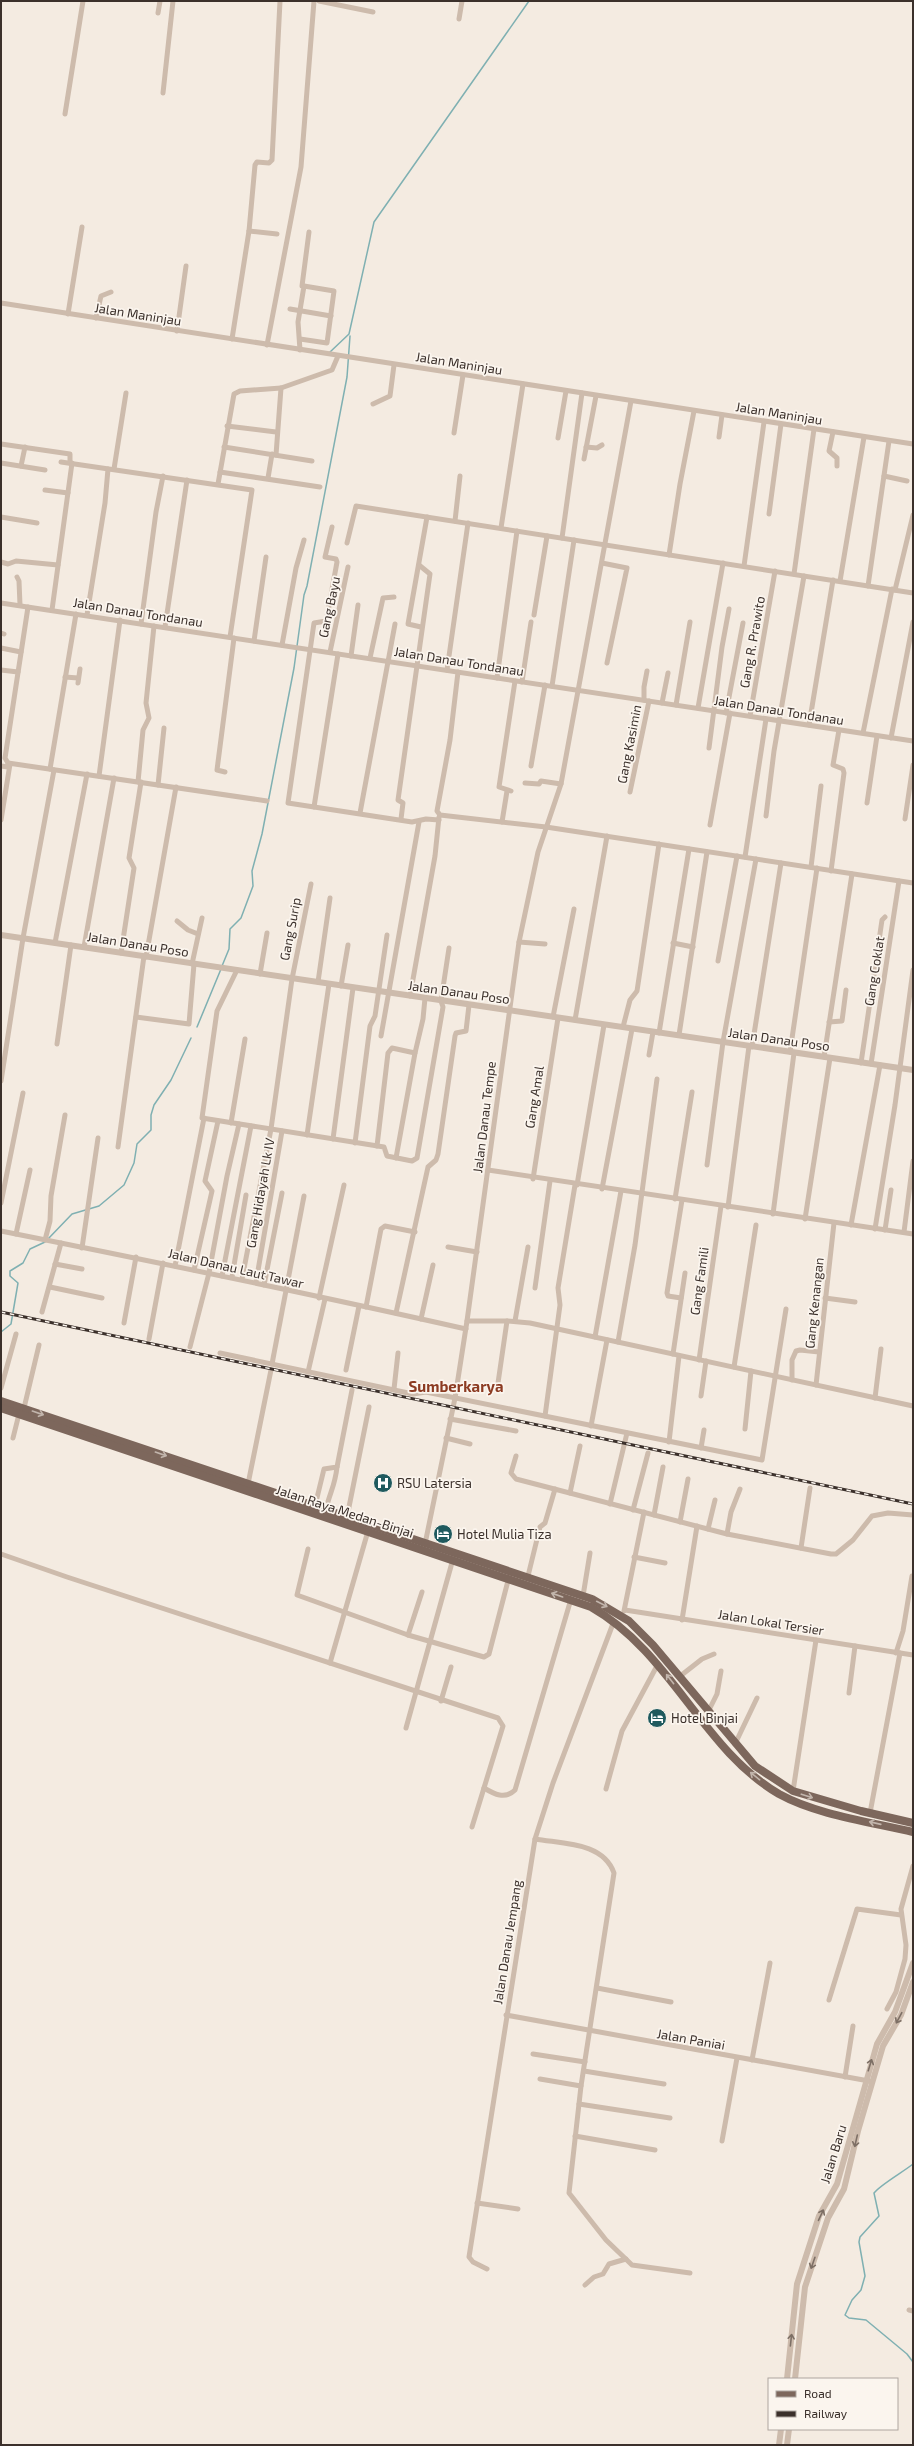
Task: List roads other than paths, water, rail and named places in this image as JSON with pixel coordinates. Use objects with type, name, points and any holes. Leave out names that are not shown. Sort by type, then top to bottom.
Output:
[{"type":"main road","name":"Jalan Raya Medan-Binjai","points":[[1,1401],[22,1411],[368,1531],[528,1576],[583,1596],[611,1609],[653,1644],[708,1712],[755,1766],[793,1791],[870,1813],[913,1823]]},
{"type":"main road","name":"Jalan Raya Medan-Binjai","points":[[1,1408],[22,1411],[315,1506],[425,1546],[453,1559],[510,1577],[571,1600],[620,1616],[726,1749],[746,1769],[778,1793],[831,1813],[913,1832]]},
{"type":"street","points":[[65,114],[83,1]]},
{"type":"street","points":[[158,13],[160,1]]},
{"type":"street","points":[[163,93],[173,1]]},
{"type":"street","points":[[232,339],[249,231],[255,163],[269,163],[272,160],[280,1]]},
{"type":"street","points":[[267,345],[301,166],[314,1]]},
{"type":"street","points":[[319,1],[347,4],[373,12]]},
{"type":"street","points":[[459,19],[462,1]]},
{"type":"street","points":[[68,314],[82,227]]},
{"type":"street","points":[[249,231],[276,234]]},
{"type":"street","points":[[300,350],[298,322],[304,286],[302,286],[309,232]]},
{"type":"street","points":[[178,331],[186,266]]},
{"type":"street","points":[[304,286],[334,291],[327,343],[325,343],[323,354]]},
{"type":"street","points":[[96,318],[101,296],[111,292]]},
{"type":"street","name":"Jalan Maninjau","points":[[1,303],[323,354],[913,444]]},
{"type":"street","points":[[290,309],[331,316]]},
{"type":"street","points":[[300,339],[325,343]]},
{"type":"street","points":[[218,484],[227,426],[235,392],[281,388],[332,370],[336,356]]},
{"type":"street","points":[[373,404],[390,396],[394,364]]},
{"type":"street","points":[[454,433],[463,375]]},
{"type":"street","points":[[501,528],[523,384]]},
{"type":"street","points":[[268,478],[274,455],[281,388]]},
{"type":"street","points":[[558,438],[566,391]]},
{"type":"street","points":[[87,616],[105,503],[126,393]]},
{"type":"street","points":[[562,538],[582,393]]},
{"type":"street","points":[[584,459],[596,396]]},
{"type":"street","name":"Jalan Danau Tempe","points":[[425,1546],[455,1398],[466,1328],[519,942],[538,852],[561,784],[606,545],[631,401]]},
{"type":"street","points":[[669,555],[694,411]]},
{"type":"street","points":[[719,437],[722,415]]},
{"type":"street","points":[[744,566],[764,422]]},
{"type":"street","points":[[769,514],[781,424]]},
{"type":"street","points":[[227,426],[276,432]]},
{"type":"street","points":[[794,574],[814,429]]},
{"type":"street","points":[[833,432],[830,451],[837,458],[837,466]]},
{"type":"street","points":[[840,581],[864,437]]},
{"type":"street","points":[[868,586],[889,441]]},
{"type":"street","points":[[1,444],[70,454],[71,463],[68,493],[52,610]]},
{"type":"street","points":[[586,446],[596,448],[602,445]]},
{"type":"street","points":[[21,466],[25,447]]},
{"type":"street","points":[[224,447],[312,461]]},
{"type":"street","points":[[61,462],[248,488],[252,492],[232,637],[217,770],[225,772]]},
{"type":"street","points":[[1,463],[45,470]]},
{"type":"street","points":[[220,472],[320,487]]},
{"type":"street","points":[[141,624],[156,512],[163,476]]},
{"type":"street","points":[[454,521],[460,476]]},
{"type":"street","points":[[884,476],[907,481]]},
{"type":"street","points":[[165,627],[187,480]]},
{"type":"street","points":[[45,490],[68,493]]},
{"type":"street","points":[[348,543],[356,506],[913,592]]},
{"type":"street","points":[[863,734],[893,590],[913,515]]},
{"type":"street","points":[[1,517],[37,523]]},
{"type":"street","points":[[421,627],[408,624],[427,517]]},
{"type":"street","points":[[448,670],[468,523]]},
{"type":"street","points":[[332,527],[325,557],[337,561],[326,620],[314,623],[288,802],[289,804],[419,822],[426,819],[439,818],[502,822],[546,827],[913,883]]},
{"type":"street","points":[[497,678],[517,531]]},
{"type":"street","points":[[534,615],[547,536]]},
{"type":"street","points":[[282,645],[296,568],[304,540]]},
{"type":"street","points":[[552,686],[574,540]]},
{"type":"street","points":[[254,641],[266,557]]},
{"type":"street","points":[[1,562],[8,564],[16,561],[58,565]]},
{"type":"street","points":[[698,708],[723,563]]},
{"type":"street","points":[[602,564],[627,568],[608,663]]},
{"type":"street","points":[[401,819],[403,803],[398,800],[421,627],[430,574],[419,565]]},
{"type":"street","name":"Gang Bayu","points":[[330,652],[348,567]]},
{"type":"street","name":"Gang R. Prawito","points":[[750,716],[775,571]]},
{"type":"street","points":[[766,816],[774,751],[804,576]]},
{"type":"street","points":[[17,577],[20,581],[20,605]]},
{"type":"street","points":[[809,725],[833,580]]},
{"type":"street","points":[[370,658],[383,598],[394,597]]},
{"type":"street","name":"Jalan Danau Tondanau","points":[[1,602],[913,741]]},
{"type":"street","points":[[351,656],[358,604]]},
{"type":"street","points":[[28,607],[5,758],[9,763],[267,800]]},
{"type":"street","points":[[710,748],[713,711],[729,609]]},
{"type":"street","points":[[1,1081],[76,614]]},
{"type":"street","points":[[99,776],[120,620]]},
{"type":"street","points":[[522,682],[531,622]]},
{"type":"street","points":[[676,705],[690,622]]},
{"type":"street","points":[[891,738],[913,622]]},
{"type":"street","points":[[710,825],[743,623]]},
{"type":"street","points":[[360,813],[395,624]]},
{"type":"street","points":[[122,953],[134,868],[129,858],[140,782],[143,730],[148,718],[146,703],[154,626]]},
{"type":"street","points":[[1,648],[21,652]]},
{"type":"street","points":[[314,807],[338,654]]},
{"type":"street","points":[[65,677],[78,681],[80,669]]},
{"type":"street","points":[[1,670],[18,672]]},
{"type":"street","name":"Gang Kasimin","points":[[630,792],[647,701],[644,686],[647,671]]},
{"type":"street","points":[[410,996],[435,856],[439,818],[437,811],[450,740],[458,672]]},
{"type":"street","points":[[662,703],[668,673]]},
{"type":"street","points":[[502,822],[509,791],[501,788],[500,784],[515,680]]},
{"type":"street","points":[[531,766],[545,685]]},
{"type":"street","points":[[745,857],[766,719]]},
{"type":"street","points":[[158,785],[164,728]]},
{"type":"street","points":[[831,870],[844,773],[843,769],[833,764],[839,730]]},
{"type":"street","points":[[867,802],[877,736]]},
{"type":"street","points":[[1,766],[8,767],[9,763]]},
{"type":"street","points":[[1,820],[9,763]]},
{"type":"street","points":[[905,819],[913,765]]},
{"type":"street","points":[[55,943],[87,774]]},
{"type":"street","points":[[84,948],[114,778]]},
{"type":"street","points":[[525,783],[539,784],[541,781],[561,784]]},
{"type":"street","points":[[810,867],[821,786]]},
{"type":"street","points":[[118,1147],[145,957],[176,787]]},
{"type":"street","points":[[381,1036],[419,822]]},
{"type":"street","points":[[575,1020],[607,836]]},
{"type":"street","points":[[623,1027],[630,1000],[637,991],[659,844]]},
{"type":"street","points":[[649,1055],[656,1032],[689,849]]},
{"type":"street","points":[[679,1035],[707,852]]},
{"type":"street","points":[[718,961],[737,856]]},
{"type":"street","points":[[707,1165],[723,1042],[756,859]]},
{"type":"street","points":[[728,1207],[751,1046],[781,863]]},
{"type":"street","points":[[773,1214],[792,1053],[817,868]]},
{"type":"street","points":[[805,1218],[827,1058],[829,1022],[852,874]]},
{"type":"street","name":"Gang Coklat","points":[[871,1064],[899,881]]},
{"type":"street","name":"Gang Surip","points":[[242,1279],[271,1129],[292,978],[311,884]]},
{"type":"street","points":[[318,982],[330,898]]},
{"type":"street","name":"Gang Amal","points":[[533,1178],[555,1018],[574,909]]},
{"type":"street","points":[[861,1063],[882,920],[885,917]]},
{"type":"street","points":[[136,1017],[189,1024],[193,964],[202,918]]},
{"type":"street","points":[[177,921],[188,930],[198,934]]},
{"type":"street","points":[[260,974],[267,933]]},
{"type":"street","name":"Jalan Danau Poso","points":[[1,935],[913,1070]]},
{"type":"street","points":[[355,1143],[370,1026],[375,1016],[387,936]]},
{"type":"street","points":[[519,942],[545,944]]},
{"type":"street","points":[[673,943],[693,947]]},
{"type":"street","points":[[341,986],[348,944]]},
{"type":"street","points":[[58,1044],[71,946]]},
{"type":"street","points":[[204,1118],[384,1147],[388,1156],[412,1161],[417,1158],[443,1007],[441,1001],[449,948]]},
{"type":"street","points":[[175,1266],[204,1118],[202,1115],[217,1011],[237,970]]},
{"type":"street","points":[[875,1229],[913,970]]},
{"type":"street","points":[[307,1135],[329,984]]},
{"type":"street","points":[[333,1139],[353,988]]},
{"type":"street","points":[[829,1022],[842,1021],[846,990]]},
{"type":"street","points":[[396,1158],[415,1053],[423,1019],[425,998]]},
{"type":"street","points":[[396,1314],[428,1167],[436,1160],[438,1154],[455,1036],[456,1033],[466,1031],[469,1005]]},
{"type":"street","points":[[545,1416],[555,1329],[560,1302],[558,1288],[604,1025]]},
{"type":"street","points":[[602,1189],[632,1029]]},
{"type":"street","points":[[231,1123],[245,1039]]},
{"type":"street","points":[[377,1146],[388,1053],[392,1048],[415,1053]]},
{"type":"street","points":[[851,1225],[880,1066]]},
{"type":"street","points":[[618,1342],[635,1245],[640,1194],[657,1079]]},
{"type":"street","points":[[676,1199],[692,1092]]},
{"type":"street","points":[[1,1203],[23,1093]]},
{"type":"street","points":[[46,1240],[50,1221],[51,1196],[65,1114]]},
{"type":"street","points":[[194,1270],[212,1191],[205,1182],[218,1121]]},
{"type":"street","points":[[190,1347],[210,1273],[227,1176],[239,1124]]},
{"type":"street","points":[[222,1276],[251,1126]]},
{"type":"street","name":"Gang Hidayah Lk IV","points":[[256,1282],[282,1131]]},
{"type":"street","points":[[82,1248],[98,1138]]},
{"type":"street","points":[[904,1232],[913,1162]]},
{"type":"street","points":[[16,1234],[30,1170]]},
{"type":"street","points":[[488,1170],[621,1192],[913,1234]]},
{"type":"street","points":[[535,1288],[550,1181]]},
{"type":"street","points":[[319,1298],[344,1185]]},
{"type":"street","points":[[885,1230],[890,1190]]},
{"type":"street","points":[[595,1337],[621,1192]]},
{"type":"street","points":[[264,1285],[282,1193]]},
{"type":"street","points":[[232,1277],[246,1195]]},
{"type":"street","points":[[248,1484],[304,1196]]},
{"type":"street","points":[[681,1298],[668,1296],[667,1293],[682,1200]]},
{"type":"street","name":"Gang Famili","points":[[699,1360],[721,1206]]},
{"type":"street","name":"Gang Kenangan","points":[[816,1385],[834,1223]]},
{"type":"street","points":[[734,1367],[756,1225]]},
{"type":"street","points":[[366,1307],[381,1229],[385,1226],[415,1232]]},
{"type":"street","name":"Jalan Danau Laut Tawar","points":[[1,1231],[242,1279],[319,1298],[466,1328]]},
{"type":"street","points":[[42,1312],[61,1243]]},
{"type":"street","points":[[448,1247],[477,1252]]},
{"type":"street","points":[[515,1321],[528,1247]]},
{"type":"street","points":[[124,1323],[136,1257]]},
{"type":"street","points":[[149,1339],[163,1263]]},
{"type":"street","points":[[55,1264],[82,1269]]},
{"type":"street","points":[[421,1319],[433,1265]]},
{"type":"street","points":[[673,1354],[685,1273]]},
{"type":"street","points":[[50,1287],[102,1298]]},
{"type":"street","points":[[825,1298],[855,1302]]},
{"type":"street","points":[[308,1372],[325,1299]]},
{"type":"street","points":[[346,1370],[360,1306]]},
{"type":"street","points":[[220,1353],[271,1367],[308,1372],[413,1394],[426,1392],[762,1460],[786,1309]]},
{"type":"street","points":[[467,1321],[515,1321],[913,1406]]},
{"type":"street","points":[[498,1383],[507,1321]]},
{"type":"street","points":[[1,1388],[16,1334]]},
{"type":"street","points":[[591,1426],[607,1340]]},
{"type":"street","points":[[13,1438],[22,1411],[39,1345]]},
{"type":"street","points":[[875,1398],[881,1349]]},
{"type":"street","points":[[792,1380],[792,1360],[796,1351],[819,1352]]},
{"type":"street","points":[[394,1390],[398,1353]]},
{"type":"street","points":[[669,1442],[679,1356]]},
{"type":"street","points":[[701,1396],[706,1361]]},
{"type":"street","points":[[745,1429],[751,1371]]},
{"type":"street","points":[[326,1510],[329,1496],[335,1486],[337,1467],[352,1390]]},
{"type":"street","points":[[347,1517],[369,1407]]},
{"type":"street","points":[[450,1419],[516,1431]]},
{"type":"street","points":[[702,1448],[704,1430]]},
{"type":"street","points":[[610,1504],[627,1433]]},
{"type":"street","points":[[446,1438],[470,1444]]},
{"type":"street","points":[[570,1493],[580,1446]]},
{"type":"street","points":[[633,1510],[648,1453]]},
{"type":"street","points":[[516,1456],[511,1471],[513,1478],[727,1534],[836,1554],[853,1540],[872,1516],[888,1513],[913,1516]]},
{"type":"street","points":[[315,1506],[324,1468],[337,1467]]},
{"type":"street","points":[[654,1515],[663,1467]]},
{"type":"street","points":[[680,1522],[688,1479]]},
{"type":"street","points":[[727,1534],[731,1512],[740,1488]]},
{"type":"street","points":[[801,1548],[810,1488]]},
{"type":"street","points":[[528,1576],[540,1527],[545,1523],[555,1489]]},
{"type":"street","points":[[708,1529],[715,1500]]},
{"type":"street","name":"Jalan Danau Jempang","points":[[487,2269],[473,2262],[469,2257],[535,1839],[553,1783],[620,1616],[644,1512]]},
{"type":"street","points":[[682,1620],[697,1526]]},
{"type":"street","points":[[330,1663],[343,1612],[368,1531]]},
{"type":"street","points":[[308,1549],[297,1595],[408,1635],[487,1656],[510,1577]]},
{"type":"street","points":[[583,1596],[590,1553]]},
{"type":"street","points":[[1,1554],[67,1578],[330,1663],[502,1721],[503,1726],[472,1827]]},
{"type":"street","points":[[634,1557],[665,1563]]},
{"type":"street","points":[[406,1728],[453,1559]]},
{"type":"street","points":[[870,1813],[912,1576]]},
{"type":"street","points":[[408,1635],[422,1592]]},
{"type":"street","points":[[484,1788],[500,1796],[511,1794],[515,1790],[571,1600]]},
{"type":"street","name":"Jalan Lokal Tersier","points":[[620,1616],[682,1620],[913,1655]]},
{"type":"street","points":[[793,1791],[816,1640]]},
{"type":"street","points":[[849,1693],[855,1646]]},
{"type":"street","points":[[679,1677],[702,1659],[714,1654]]},
{"type":"street","points":[[606,1789],[622,1731],[658,1664]]},
{"type":"street","points":[[441,1701],[451,1667]]},
{"type":"street","points":[[708,1712],[717,1694],[721,1671]]},
{"type":"street","points":[[735,1744],[757,1698]]},
{"type":"street","points":[[535,1839],[592,1849],[605,1858],[612,1867],[615,1878],[581,2086],[569,2193],[604,2236],[637,2267],[690,2273]]},
{"type":"street","points":[[887,2009],[905,1985],[906,1945],[901,1915],[913,1866]]},
{"type":"street","points":[[829,2000],[857,1909],[901,1915]]},
{"type":"street","name":"Jalan Baru","points":[[787,2378],[797,2284],[819,2216],[837,2184],[869,2081],[883,2046],[901,2015],[905,1985],[913,1962]]},
{"type":"street","points":[[752,2060],[770,1963]]},
{"type":"street","points":[[597,1988],[671,2002]]},
{"type":"street","name":"Jalan Paniai","points":[[506,2015],[590,2032],[869,2081]]},
{"type":"street","points":[[845,2077],[853,2026]]},
{"type":"street","points":[[532,2054],[585,2062]]},
{"type":"street","points":[[722,2141],[737,2058]]},
{"type":"street","points":[[584,2071],[664,2084]]},
{"type":"street","points":[[540,2079],[581,2086]]},
{"type":"street","name":"Jalan Baru","points":[[795,2378],[805,2287],[828,2218],[844,2189],[869,2081]]},
{"type":"street","points":[[579,2104],[670,2118]]},
{"type":"street","points":[[575,2136],[655,2150]]},
{"type":"street","points":[[477,2203],[518,2209]]},
{"type":"street","points":[[585,2285],[594,2277],[603,2274],[609,2264],[626,2258]]},
{"type":"street","points":[[779,2445],[781,2430]]},
{"type":"street","points":[[787,2445],[789,2430]]},
{"type":"waterway","points":[[330,352],[349,334],[374,222],[529,1]]},
{"type":"waterway","points":[[222,966],[229,949],[230,929],[241,918],[253,886],[252,871],[262,834],[294,668],[304,595],[307,586],[347,377],[350,336]]},
{"type":"waterway","points":[[197,1027],[221,969]]},
{"type":"waterway","points":[[48,1239],[72,1214],[99,1206],[124,1185],[134,1163],[137,1144],[151,1130],[151,1115],[154,1105],[171,1080],[191,1038]]},
{"type":"waterway","points":[[1,1332],[11,1324],[18,1283],[10,1276],[10,1271],[23,1263],[30,1249],[45,1242]]},
{"type":"waterway","points":[[913,2164],[881,2186],[874,2193],[879,2216],[860,2237],[859,2242],[865,2276],[861,2290],[852,2300],[845,2315],[849,2318],[866,2320],[907,2354],[913,2362]]},
{"type":"railway","points":[[1,1312],[913,1504]]},
{"type":"place","name":"RSU Latersia","points":[[383,1483]]},
{"type":"place","name":"Hotel Mulia Tiza","points":[[443,1534]]},
{"type":"place","name":"Hotel Binjai","points":[[657,1718]]},
{"type":"district","name":"Sumberkarya","points":[[456,1386]]}]
